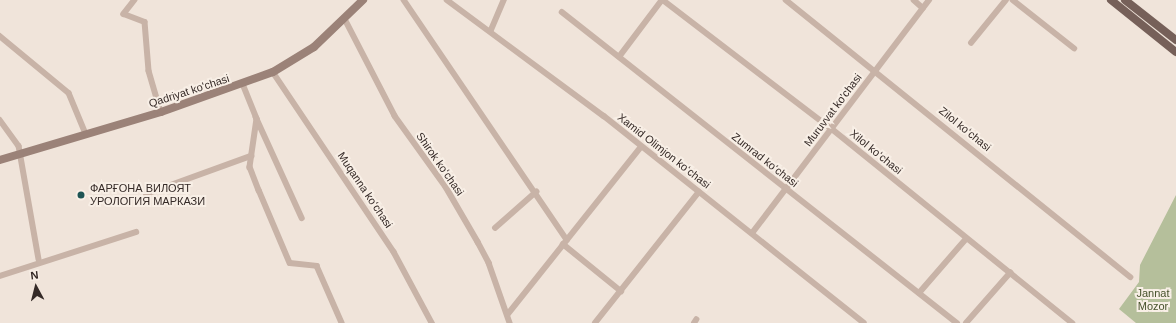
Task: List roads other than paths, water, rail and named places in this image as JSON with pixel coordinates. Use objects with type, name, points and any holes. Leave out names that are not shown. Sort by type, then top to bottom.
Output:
[{"type":"main road","points":[[1111,0],[1176,52]]},
{"type":"main road","points":[[1125,0],[1176,40]]},
{"type":"street","points":[[135,0],[124,14],[146,22],[149,71],[161,112]]},
{"type":"street","points":[[404,0],[448,69],[536,192],[565,242],[621,291]]},
{"type":"street","name":"Xamid Olimjon koʻchasi","points":[[447,0],[491,30],[699,192],[753,232],[864,323]]},
{"type":"street","points":[[491,30],[504,0]]},
{"type":"street","points":[[619,57],[663,0]]},
{"type":"street","name":"Xilol koʻchasi","points":[[663,0],[832,129],[966,239],[1010,272],[1072,323]]},
{"type":"street","name":"Zilol koʻchasi","points":[[786,0],[1131,277]]},
{"type":"street","points":[[914,0],[924,8]]},
{"type":"street","name":"Muruvvat ko'chasi","points":[[753,232],[930,0]]},
{"type":"street","points":[[971,42],[1006,0]]},
{"type":"street","points":[[1013,0],[1074,48]]},
{"type":"street","name":"Qadriyat ko'chasi","points":[[0,160],[161,112],[243,84],[273,72],[314,47],[345,20],[360,1]]},
{"type":"street","name":"Zumrad koʻchasi","points":[[562,12],[957,323]]},
{"type":"street","name":"Shirok koʻchasi","points":[[345,20],[395,116],[446,188],[478,242],[508,314],[510,323]]},
{"type":"street","points":[[0,36],[69,93],[86,134]]},
{"type":"street","name":"Muqanna koʻchasi","points":[[273,72],[394,252],[432,323]]},
{"type":"street","points":[[243,84],[256,117],[302,218]]},
{"type":"street","points":[[256,117],[250,156],[250,168],[290,263],[317,266],[342,323]]},
{"type":"street","points":[[0,120],[15,136],[21,154],[39,259]]},
{"type":"street","points":[[508,314],[641,147]]},
{"type":"street","points":[[146,194],[250,156]]},
{"type":"street","points":[[495,228],[536,192]]},
{"type":"street","points":[[595,323],[699,192]]},
{"type":"street","points":[[0,276],[136,232]]},
{"type":"street","points":[[919,293],[966,239]]},
{"type":"street","points":[[966,323],[1010,272]]},
{"type":"place","name":"ФАРҒОНА ВИЛОЯТ УРОЛОГИЯ МАРКАЗИ","points":[[81,195]]},
{"type":"park label","name":"Jannat Mozor","points":[[1153,300]]}]
